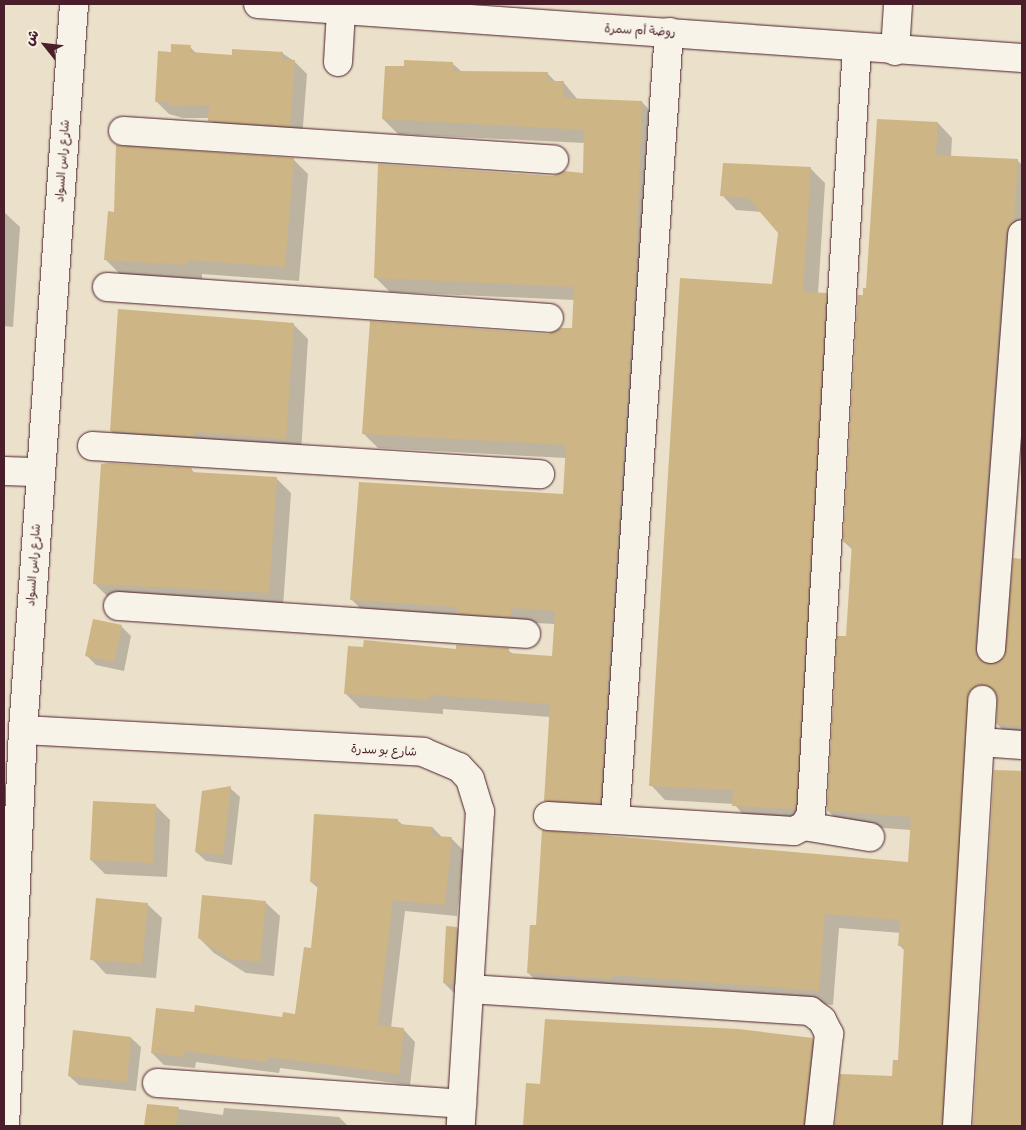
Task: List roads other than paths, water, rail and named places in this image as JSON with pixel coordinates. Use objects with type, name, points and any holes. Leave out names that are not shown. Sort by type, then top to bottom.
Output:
[{"type":"street","name":"شارع راس السواد","points":[[5,1126],[6,1039],[23,730],[74,4]]},
{"type":"street","name":"روضة أم سمرة","points":[[258,4],[341,11],[407,10],[559,15],[669,32],[895,51],[1022,58]]},
{"type":"street","points":[[895,51],[898,4]]},
{"type":"street","points":[[338,62],[341,11]]},
{"type":"street","points":[[615,820],[669,32]]},
{"type":"street","points":[[804,826],[812,808],[857,47]]},
{"type":"street","points":[[122,131],[554,160]]},
{"type":"street","points":[[991,649],[1011,534],[1022,234]]},
{"type":"street","points":[[107,287],[549,318]]},
{"type":"street","points":[[92,446],[540,474]]},
{"type":"street","points":[[4,471],[40,472]]},
{"type":"street","points":[[118,606],[526,634]]},
{"type":"street","points":[[957,1126],[982,700]]},
{"type":"street","name":"شارع بو سدرة","points":[[23,730],[422,752],[459,767],[470,780],[480,811],[461,1115],[157,1083]]},
{"type":"street","points":[[980,742],[1022,745]]},
{"type":"street","points":[[548,816],[788,831],[804,826],[870,837]]},
{"type":"street","points":[[469,990],[810,1011],[822,1020],[829,1034],[819,1126]]}]
